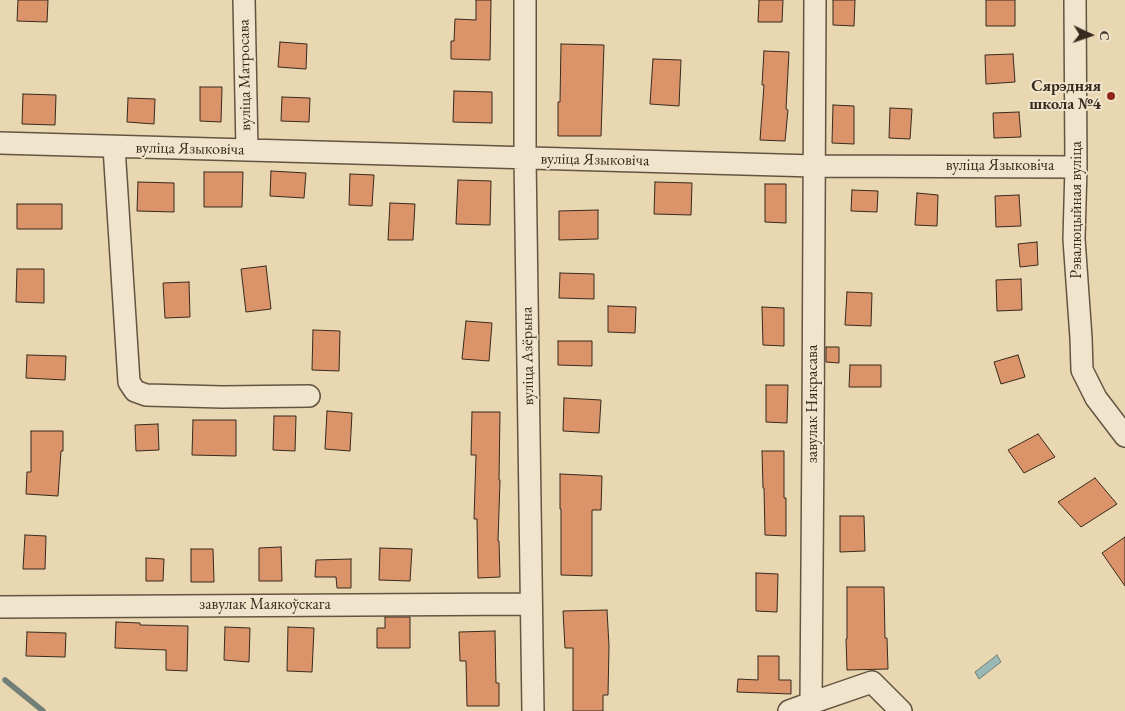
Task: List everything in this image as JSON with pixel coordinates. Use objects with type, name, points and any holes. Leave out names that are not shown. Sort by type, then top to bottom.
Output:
[{"type":"street","name":"вуліца Матросава","points":[[244,0],[247,150]]},
{"type":"street","name":"вуліца Азёрына","points":[[526,0],[532,711]]},
{"type":"street","name":"завулак Някрасава","points":[[811,703],[816,0]]},
{"type":"street","name":"Рэвалюцыйная вуліца","points":[[1075,0],[1076,167],[1074,239],[1082,370],[1096,398],[1125,436]]},
{"type":"street","name":"вуліца Языковіча","points":[[0,143],[814,166],[1076,167]]},
{"type":"street","name":"вуліца Языковіча","points":[[114,147],[129,382],[135,391],[146,395],[213,397],[309,396]]},
{"type":"street","name":"завулак Маякоўскага","points":[[0,607],[531,604]]},
{"type":"street","points":[[789,711],[872,682],[900,711]]},
{"type":"water","points":[[997,655],[1001,662],[979,679],[975,672]]},
{"type":"building","points":[[18,0],[48,0],[47,22],[17,21]]},
{"type":"building","points":[[476,0],[491,0],[490,60],[451,59],[451,41],[454,41],[455,19],[476,20]]},
{"type":"building","points":[[759,0],[783,0],[782,22],[758,22]]},
{"type":"building","points":[[833,0],[855,0],[854,26],[833,25]]},
{"type":"building","points":[[986,0],[1015,0],[1015,26],[986,26]]},
{"type":"building","points":[[280,42],[307,44],[306,69],[278,67]]},
{"type":"building","points":[[561,44],[604,45],[601,136],[558,136]]},
{"type":"building","points":[[764,51],[789,52],[786,109],[788,110],[785,141],[760,140],[764,85],[762,85]]},
{"type":"building","points":[[1013,54],[1015,82],[986,84],[985,55]]},
{"type":"building","points":[[653,59],[681,60],[679,106],[650,104]]},
{"type":"building","points":[[200,87],[222,87],[221,122],[200,121]]},
{"type":"building","points":[[454,91],[492,92],[492,123],[453,122]]},
{"type":"building","points":[[23,94],[56,95],[55,125],[22,124]]},
{"type":"building","points":[[282,97],[310,98],[309,122],[281,121]]},
{"type":"building","points":[[128,98],[155,99],[154,124],[127,122]]},
{"type":"building","points":[[833,105],[854,106],[854,144],[832,143]]},
{"type":"building","points":[[890,108],[912,109],[910,139],[889,138]]},
{"type":"building","points":[[1019,112],[1021,137],[994,138],[993,113]]},
{"type":"building","points":[[271,171],[306,173],[304,198],[270,196]]},
{"type":"building","points":[[204,172],[243,172],[242,207],[204,207]]},
{"type":"building","points":[[350,174],[374,175],[372,206],[349,205]]},
{"type":"building","points":[[458,180],[491,181],[490,225],[456,224]]},
{"type":"building","points":[[138,182],[174,183],[174,212],[137,211]]},
{"type":"building","points":[[655,182],[692,183],[691,215],[654,214]]},
{"type":"building","points":[[765,184],[786,184],[786,223],[765,222]]},
{"type":"building","points":[[852,190],[878,191],[877,212],[851,211]]},
{"type":"building","points":[[917,193],[938,195],[937,226],[915,225]]},
{"type":"building","points":[[1019,195],[1021,226],[996,227],[995,196]]},
{"type":"building","points":[[390,203],[415,204],[413,240],[388,240]]},
{"type":"building","points":[[17,204],[62,204],[62,229],[17,229]]},
{"type":"building","points":[[598,210],[598,239],[559,240],[559,211]]},
{"type":"building","points":[[1037,242],[1038,265],[1020,267],[1018,244]]},
{"type":"building","points":[[266,266],[271,309],[246,312],[241,269]]},
{"type":"building","points":[[17,269],[44,269],[44,303],[16,302]]},
{"type":"building","points":[[560,273],[594,274],[594,299],[559,298]]},
{"type":"building","points":[[1021,279],[1022,310],[997,311],[996,280]]},
{"type":"building","points":[[189,282],[190,317],[165,318],[163,283]]},
{"type":"building","points":[[847,292],[872,293],[871,326],[845,325]]},
{"type":"building","points":[[608,306],[636,307],[635,333],[608,332]]},
{"type":"building","points":[[762,307],[784,308],[784,346],[763,345]]},
{"type":"building","points":[[466,321],[492,323],[489,361],[462,359]]},
{"type":"building","points":[[313,330],[340,331],[339,371],[312,370]]},
{"type":"building","points":[[558,341],[592,341],[592,366],[558,365]]},
{"type":"building","points":[[826,347],[839,347],[839,363],[826,362]]},
{"type":"building","points":[[27,355],[66,356],[65,380],[26,378]]},
{"type":"building","points":[[1018,355],[1025,377],[1001,384],[994,362]]},
{"type":"building","points":[[850,365],[881,365],[881,387],[849,387]]},
{"type":"building","points":[[766,385],[788,385],[787,423],[766,422]]},
{"type":"building","points":[[564,398],[601,400],[599,433],[563,431]]},
{"type":"building","points":[[327,411],[352,413],[350,451],[325,449]]},
{"type":"building","points":[[472,412],[500,412],[498,541],[500,577],[478,578],[477,519],[474,519],[476,455],[471,455]]},
{"type":"building","points":[[274,416],[296,416],[295,451],[273,450]]},
{"type":"building","points":[[193,420],[236,420],[236,456],[192,455]]},
{"type":"building","points":[[158,424],[159,450],[136,451],[135,425]]},
{"type":"building","points":[[31,431],[63,431],[63,451],[61,451],[58,496],[26,494],[27,472],[31,472]]},
{"type":"building","points":[[1038,434],[1055,457],[1024,473],[1008,450]]},
{"type":"building","points":[[762,451],[784,451],[786,536],[765,535]]},
{"type":"building","points":[[560,474],[602,476],[601,510],[592,510],[592,576],[561,575]]},
{"type":"building","points":[[1095,478],[1117,504],[1081,527],[1058,502]]},
{"type":"building","points":[[840,516],[864,516],[865,551],[840,552]]},
{"type":"building","points":[[25,535],[46,536],[45,569],[23,569]]},
{"type":"building","points":[[1125,537],[1125,586],[1102,553]]},
{"type":"building","points":[[281,547],[282,581],[259,581],[259,548]]},
{"type":"building","points":[[380,548],[412,549],[410,581],[379,580]]},
{"type":"building","points":[[191,549],[213,549],[214,582],[191,582]]},
{"type":"building","points":[[146,558],[164,559],[163,581],[146,581]]},
{"type":"building","points":[[351,559],[351,588],[337,588],[336,577],[315,577],[316,560]]},
{"type":"building","points":[[756,573],[778,574],[777,612],[756,611]]},
{"type":"building","points":[[847,587],[884,587],[888,669],[847,670]]},
{"type":"building","points":[[607,610],[609,646],[608,695],[603,695],[603,711],[573,711],[573,648],[565,648],[563,611]]},
{"type":"building","points":[[385,617],[410,617],[410,648],[377,648],[377,628],[385,628]]},
{"type":"building","points":[[116,622],[140,623],[140,625],[188,626],[187,671],[166,670],[166,650],[115,648]]},
{"type":"building","points":[[225,627],[250,628],[249,662],[224,660]]},
{"type":"building","points":[[288,627],[314,628],[312,672],[287,671]]},
{"type":"building","points":[[495,631],[496,683],[499,683],[499,706],[467,706],[466,661],[460,661],[459,632]]},
{"type":"building","points":[[27,632],[66,633],[65,657],[26,656]]},
{"type":"building","points":[[758,656],[779,656],[779,680],[791,680],[791,694],[737,692],[738,679],[758,680]]},
{"type":"waterway","points":[[5,680],[43,711]]},
{"type":"place","name":"Сярэдняя школа №4","points":[[1111,96]]}]
